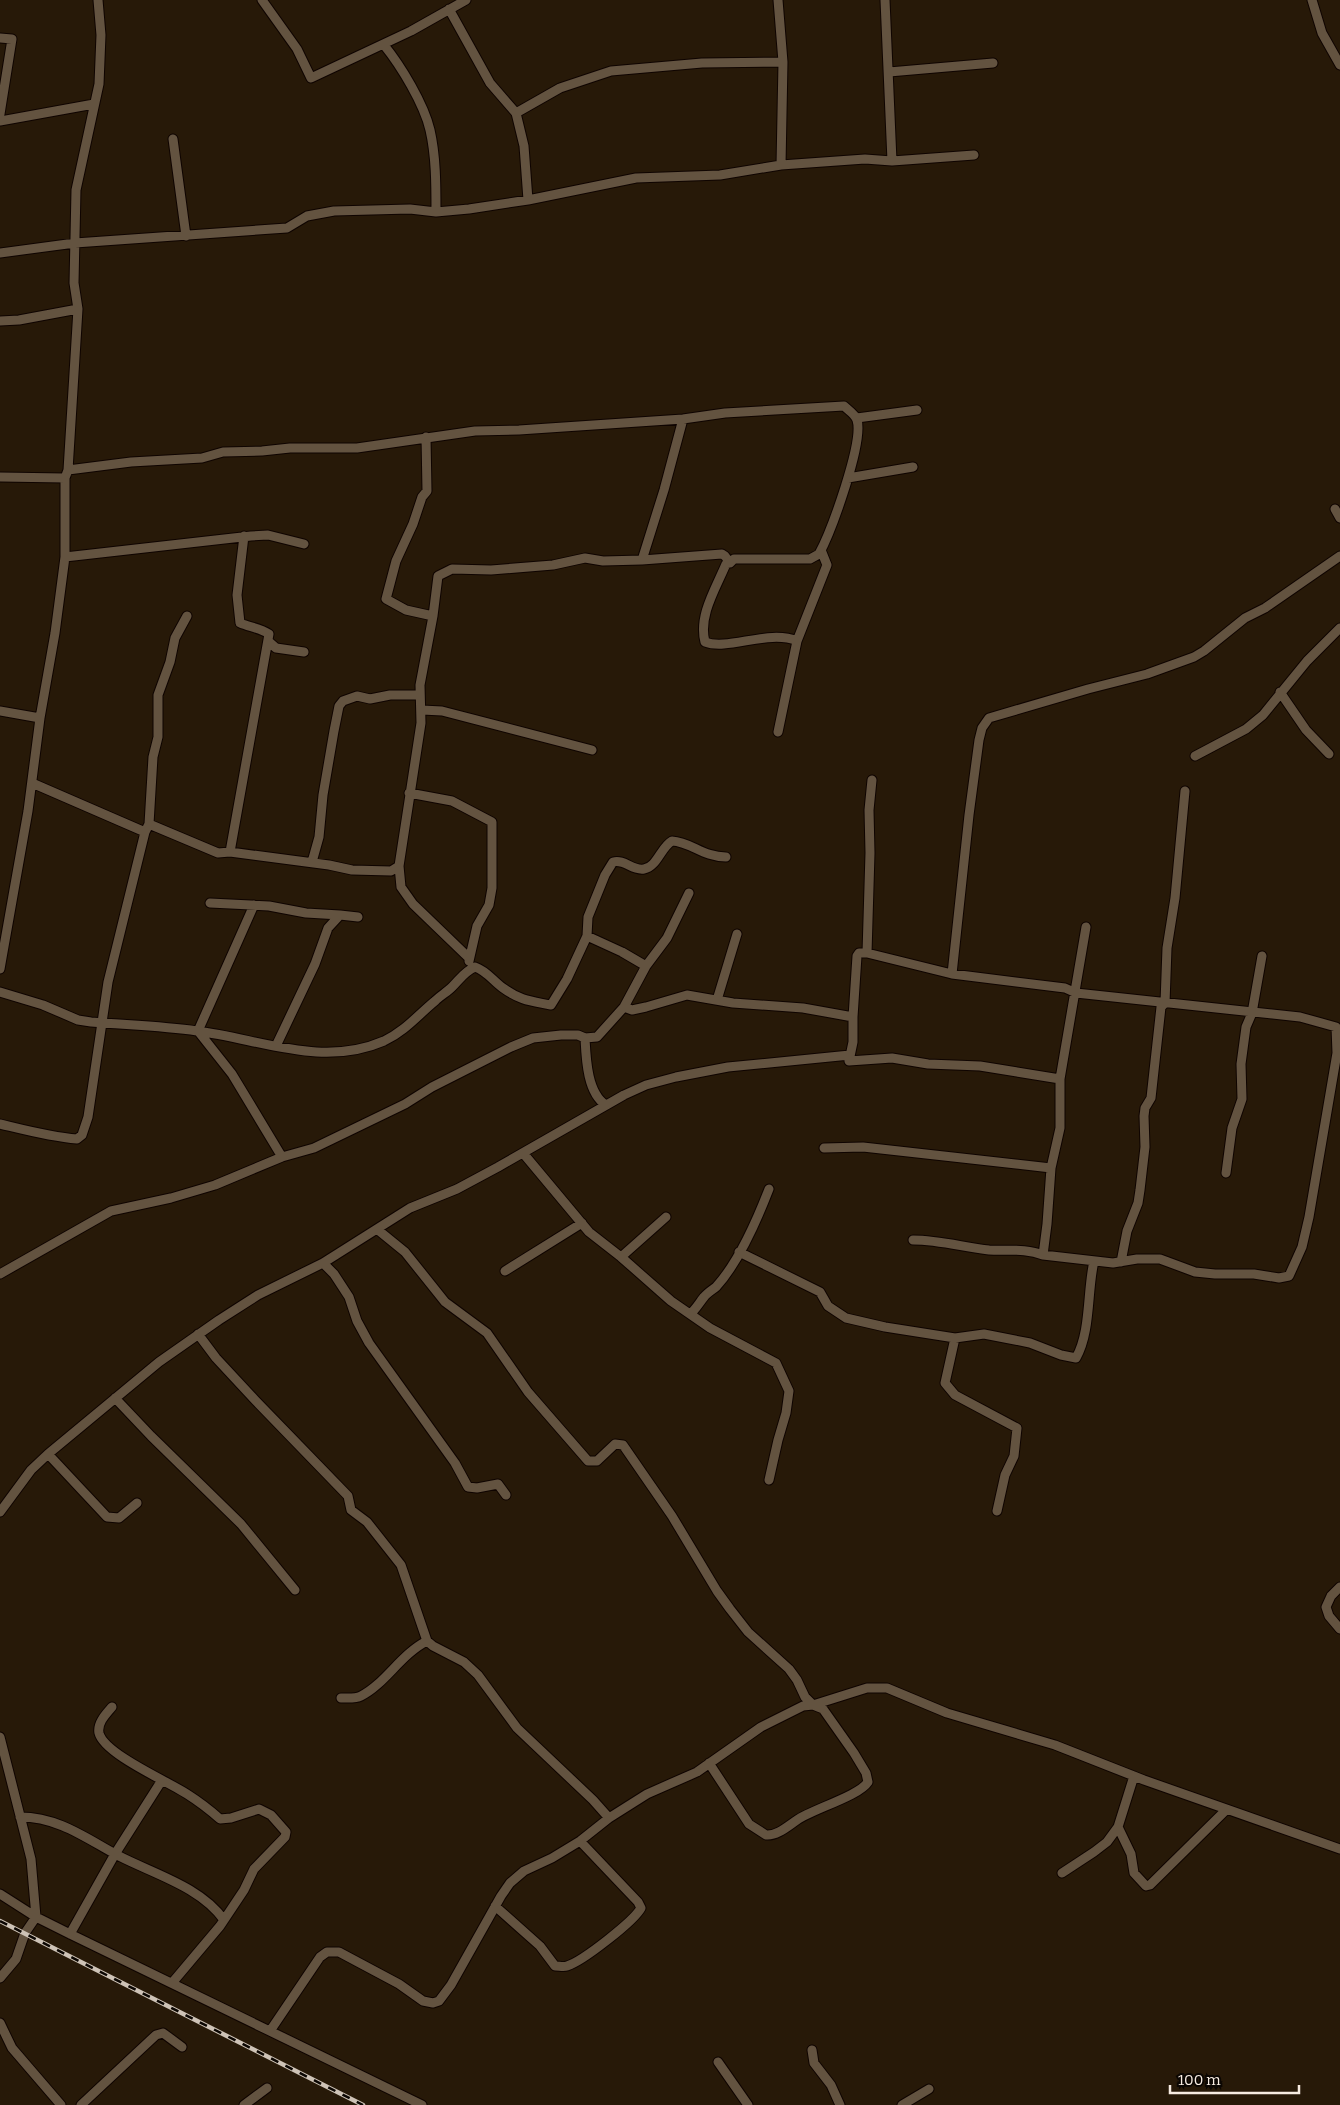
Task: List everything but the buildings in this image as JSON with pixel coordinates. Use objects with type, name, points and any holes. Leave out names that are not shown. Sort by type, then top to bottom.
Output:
[{"type":"street","points":[[0,969],[4,932],[32,783],[65,557],[67,474],[78,309],[74,283],[76,190],[100,84],[101,35],[98,0]]},
{"type":"street","points":[[262,0],[296,49],[311,78],[384,44],[466,0]]},
{"type":"street","points":[[778,0],[783,62],[781,165]]},
{"type":"street","points":[[884,0],[892,161]]},
{"type":"street","points":[[1312,0],[1322,33],[1340,65]]},
{"type":"street","points":[[449,10],[490,83],[516,113],[524,146],[528,200]]},
{"type":"street","points":[[0,38],[12,39],[0,114]]},
{"type":"street","points":[[384,44],[396,59],[409,82],[430,129],[436,212]]},
{"type":"street","points":[[516,113],[560,88],[611,71],[702,63],[783,62]]},
{"type":"street","points":[[889,72],[993,63]]},
{"type":"street","points":[[0,120],[94,104]]},
{"type":"street","points":[[173,139],[186,236]]},
{"type":"street","points":[[0,253],[75,243],[287,228],[307,216],[334,212],[410,209],[436,212],[528,200],[616,181],[720,175],[781,165],[865,160],[892,161],[974,155]]},
{"type":"street","points":[[0,321],[19,320],[78,309]]},
{"type":"street","points":[[0,477],[67,474],[131,462],[202,458],[224,452],[290,448],[358,448],[475,431],[519,430],[683,419],[725,413],[844,406],[857,418],[855,451],[848,478],[819,554],[810,559],[734,559],[726,564],[710,600],[702,629],[705,642],[713,644],[753,639],[783,638],[797,641]]},
{"type":"street","points":[[857,418],[917,410]]},
{"type":"street","points":[[642,560],[664,490],[683,419]]},
{"type":"street","points":[[426,437],[427,491],[422,497],[413,524],[396,561],[386,599],[406,610],[433,616]]},
{"type":"street","points":[[848,478],[912,467]]},
{"type":"street","points":[[1334,509],[1340,518]]},
{"type":"street","points":[[65,557],[244,536],[268,535],[304,544]]},
{"type":"street","points":[[230,852],[269,634],[263,630],[251,628],[240,623],[237,595],[244,536]]},
{"type":"street","points":[[778,732],[797,641],[827,565],[821,550]]},
{"type":"street","points":[[469,958],[413,904],[401,887],[399,866],[422,710],[419,695],[438,576],[452,569],[491,570],[553,565],[585,558],[603,561],[642,560],[716,553],[726,556],[730,563]]},
{"type":"street","points":[[952,974],[971,795],[979,740],[985,722],[989,718],[1147,674],[1194,657],[1245,618],[1278,599],[1340,556]]},
{"type":"street","points":[[0,1124],[36,1133],[69,1138],[77,1138],[82,1135],[88,1117],[108,982],[147,828],[153,757],[158,737],[158,695],[170,662],[175,638],[187,616]]},
{"type":"street","points":[[1195,756],[1246,729],[1264,715],[1280,692],[1340,628]]},
{"type":"street","points":[[268,641],[276,648],[304,652]]},
{"type":"street","points":[[1280,692],[1306,730],[1328,754]]},
{"type":"street","points":[[312,862],[319,837],[339,706],[343,700],[357,696],[370,699],[390,695],[419,695]]},
{"type":"street","points":[[422,710],[442,711],[592,750]]},
{"type":"street","points":[[0,711],[40,718]]},
{"type":"street","points":[[867,953],[870,853],[869,810],[872,780]]},
{"type":"street","points":[[32,783],[147,828],[218,853],[230,852],[312,862],[352,870],[380,872],[391,871],[399,866]]},
{"type":"street","points":[[1121,1262],[1126,1231],[1139,1197],[1145,1147],[1145,1108],[1151,1098],[1161,1006],[1164,1003],[1167,948],[1175,898],[1185,791]]},
{"type":"street","points":[[409,794],[452,801],[492,822],[492,888],[489,905],[477,926],[469,958],[471,968]]},
{"type":"street","points":[[0,992],[78,1020],[198,1031],[322,1054],[350,1052],[384,1041],[413,1023],[471,968],[475,967],[482,969],[501,987],[519,999],[551,1005],[567,978],[587,936],[588,917],[605,875],[613,862],[622,861],[632,867],[642,870],[646,869],[672,841],[681,842],[703,853],[726,857]]},
{"type":"street","points":[[0,1274],[111,1211],[171,1198],[215,1185],[282,1157],[314,1148],[348,1133],[405,1104],[432,1087],[511,1047],[533,1038],[571,1034],[586,1038],[597,1037],[624,1007],[646,966],[667,938],[689,893]]},
{"type":"street","points":[[210,903],[254,905],[306,913],[358,917]]},
{"type":"street","points":[[198,1031],[254,905]]},
{"type":"street","points":[[276,1046],[315,964],[328,928],[340,915]]},
{"type":"street","points":[[1043,1255],[1051,1168],[1060,1128],[1060,1079],[1086,927]]},
{"type":"street","points":[[717,1000],[737,934]]},
{"type":"street","points":[[587,936],[622,952],[646,966]]},
{"type":"street","points":[[849,1061],[853,1042],[857,956],[860,953],[867,953],[952,974],[1065,988],[1076,993],[1300,1017],[1338,1026],[1338,1053],[1309,1217],[1302,1246],[1289,1276],[1279,1278],[1254,1274],[1202,1272],[1182,1268],[1160,1259],[1137,1259],[1121,1262],[1094,1261],[1043,1255],[1034,1251],[988,1250],[952,1242],[913,1240]]},
{"type":"street","points":[[1226,1173],[1232,1128],[1242,1099],[1241,1064],[1246,1027],[1252,1013],[1262,956]]},
{"type":"street","points":[[624,1007],[632,1010],[687,995],[717,1000],[803,1008],[853,1017]]},
{"type":"street","points":[[198,1031],[232,1074],[282,1157]]},
{"type":"street","points":[[586,1038],[589,1072],[594,1091],[601,1102],[606,1105]]},
{"type":"street","points":[[0,1512],[31,1470],[159,1362],[258,1295],[323,1263],[410,1208],[457,1189],[606,1105],[646,1085],[676,1076],[728,1067],[850,1055],[849,1061]]},
{"type":"street","points":[[849,1061],[892,1058],[928,1064],[980,1066],[1060,1079]]},
{"type":"street","points":[[824,1148],[863,1147],[1051,1168]]},
{"type":"street","points":[[523,1153],[589,1232],[621,1256],[671,1301],[710,1328],[776,1363],[789,1391],[786,1413],[769,1480]]},
{"type":"street","points":[[690,1314],[706,1295],[716,1287],[739,1252],[758,1216],[769,1189]]},
{"type":"street","points":[[621,1256],[666,1217]]},
{"type":"street","points":[[505,1271],[582,1223]]},
{"type":"street","points":[[378,1230],[405,1252],[445,1302],[487,1333],[528,1392],[582,1456],[588,1461],[593,1462],[615,1444],[623,1445],[672,1516],[717,1591],[730,1609],[748,1632],[789,1669],[805,1697],[813,1705],[823,1709],[866,1773],[868,1782],[858,1790],[805,1814],[780,1832],[766,1836],[749,1824],[709,1763]]},
{"type":"street","points":[[739,1252],[820,1292],[828,1306],[846,1318],[885,1327],[955,1338],[984,1334],[1030,1343],[1061,1355],[1076,1358],[1083,1346],[1094,1261]]},
{"type":"street","points":[[323,1263],[334,1274],[349,1297],[357,1321],[368,1343],[455,1463],[468,1487],[477,1488],[498,1484],[506,1495]]},
{"type":"street","points":[[198,1334],[216,1358],[348,1496],[350,1510],[368,1522],[401,1565],[427,1641],[464,1662],[478,1674],[517,1728],[594,1800],[609,1818]]},
{"type":"street","points":[[955,1338],[945,1383],[955,1395],[1016,1428],[1014,1456],[1005,1475],[997,1511]]},
{"type":"street","points":[[115,1398],[241,1524],[295,1590]]},
{"type":"street","points":[[48,1454],[107,1517],[119,1518],[137,1503]]},
{"type":"street","points":[[1340,1588],[1331,1596],[1326,1607],[1329,1616],[1340,1629]]},
{"type":"street","points":[[341,1698],[360,1696],[378,1683],[410,1652],[427,1641]]},
{"type":"street","points":[[270,2031],[320,1957],[327,1952],[339,1952],[399,1984],[423,2001],[433,2003],[439,2001],[451,1985],[466,1956],[510,1884],[524,1871],[552,1858],[580,1841],[609,1818],[647,1794],[689,1776],[760,1727],[802,1706],[813,1705],[867,1688],[887,1688],[947,1714],[1056,1745],[1226,1810],[1340,1849]]},
{"type":"street","points":[[112,1707],[105,1715],[99,1732],[102,1739],[132,1763],[186,1793],[220,1819],[231,1818],[258,1809],[271,1815],[286,1832],[285,1837],[254,1870],[244,1890],[224,1920],[172,1984]]},
{"type":"street","points":[[0,1737],[31,1859],[36,1917],[25,1933],[16,1958],[0,1978]]},
{"type":"street","points":[[1062,1872],[1094,1852],[1106,1842],[1118,1827],[1134,1776]]},
{"type":"street","points":[[70,1934],[115,1854],[162,1780]]},
{"type":"street","points":[[1118,1827],[1131,1854],[1134,1873],[1144,1884],[1150,1886],[1226,1810]]},
{"type":"street","points":[[20,1816],[63,1825],[81,1833],[115,1854],[193,1892],[219,1913],[224,1920]]},
{"type":"street","points":[[496,1906],[540,1946],[555,1966],[567,1966],[585,1956],[634,1918],[641,1908],[638,1902],[580,1841]]},
{"type":"street","points":[[0,1894],[36,1917],[422,2105]]},
{"type":"street","points":[[0,2022],[12,2048],[61,2105]]},
{"type":"street","points":[[81,2105],[156,2035],[163,2033],[182,2047]]},
{"type":"street","points":[[812,2050],[814,2063],[831,2084],[840,2105]]},
{"type":"street","points":[[718,2062],[748,2105]]},
{"type":"street","points":[[244,2105],[268,2088]]},
{"type":"street","points":[[902,2105],[929,2090]]},
{"type":"railway","points":[[0,1921],[363,2105]]}]
